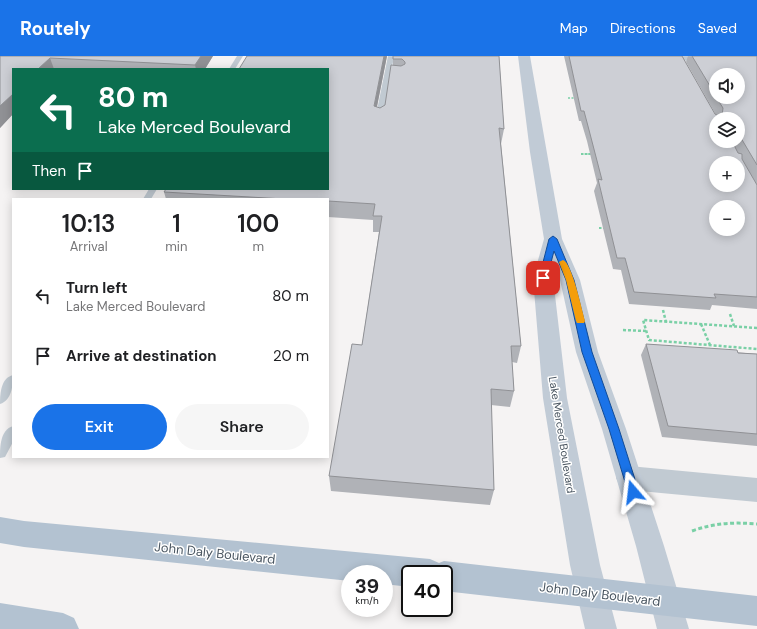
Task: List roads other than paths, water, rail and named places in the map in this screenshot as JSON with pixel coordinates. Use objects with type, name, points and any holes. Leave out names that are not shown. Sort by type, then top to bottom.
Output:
[{"type":"main road","name":"John Daly Boulevard","points":[[0,530],[32,535],[401,571]]},
{"type":"main road","name":"John Daly Boulevard","points":[[453,577],[592,593],[669,615],[757,611]]},
{"type":"main road","points":[[0,619],[56,628]]},
{"type":"street","name":"Lake Merced Boulevard","points":[[524,56],[553,239],[570,280],[587,352],[614,429],[650,546],[669,615]]},
{"type":"street","points":[[665,56],[679,59],[757,59]]},
{"type":"street","name":"Lake Merced Boulevard","points":[[553,239],[543,278],[554,398],[579,533],[601,629]]},
{"type":"street","points":[[629,478],[757,490]]},
{"type":"lane","points":[[233,68],[240,56]]},
{"type":"lane","points":[[379,120],[391,76],[391,56]]},
{"type":"lane","points":[[0,399],[12,381]]},
{"type":"lane","points":[[0,453],[12,434]]}]
